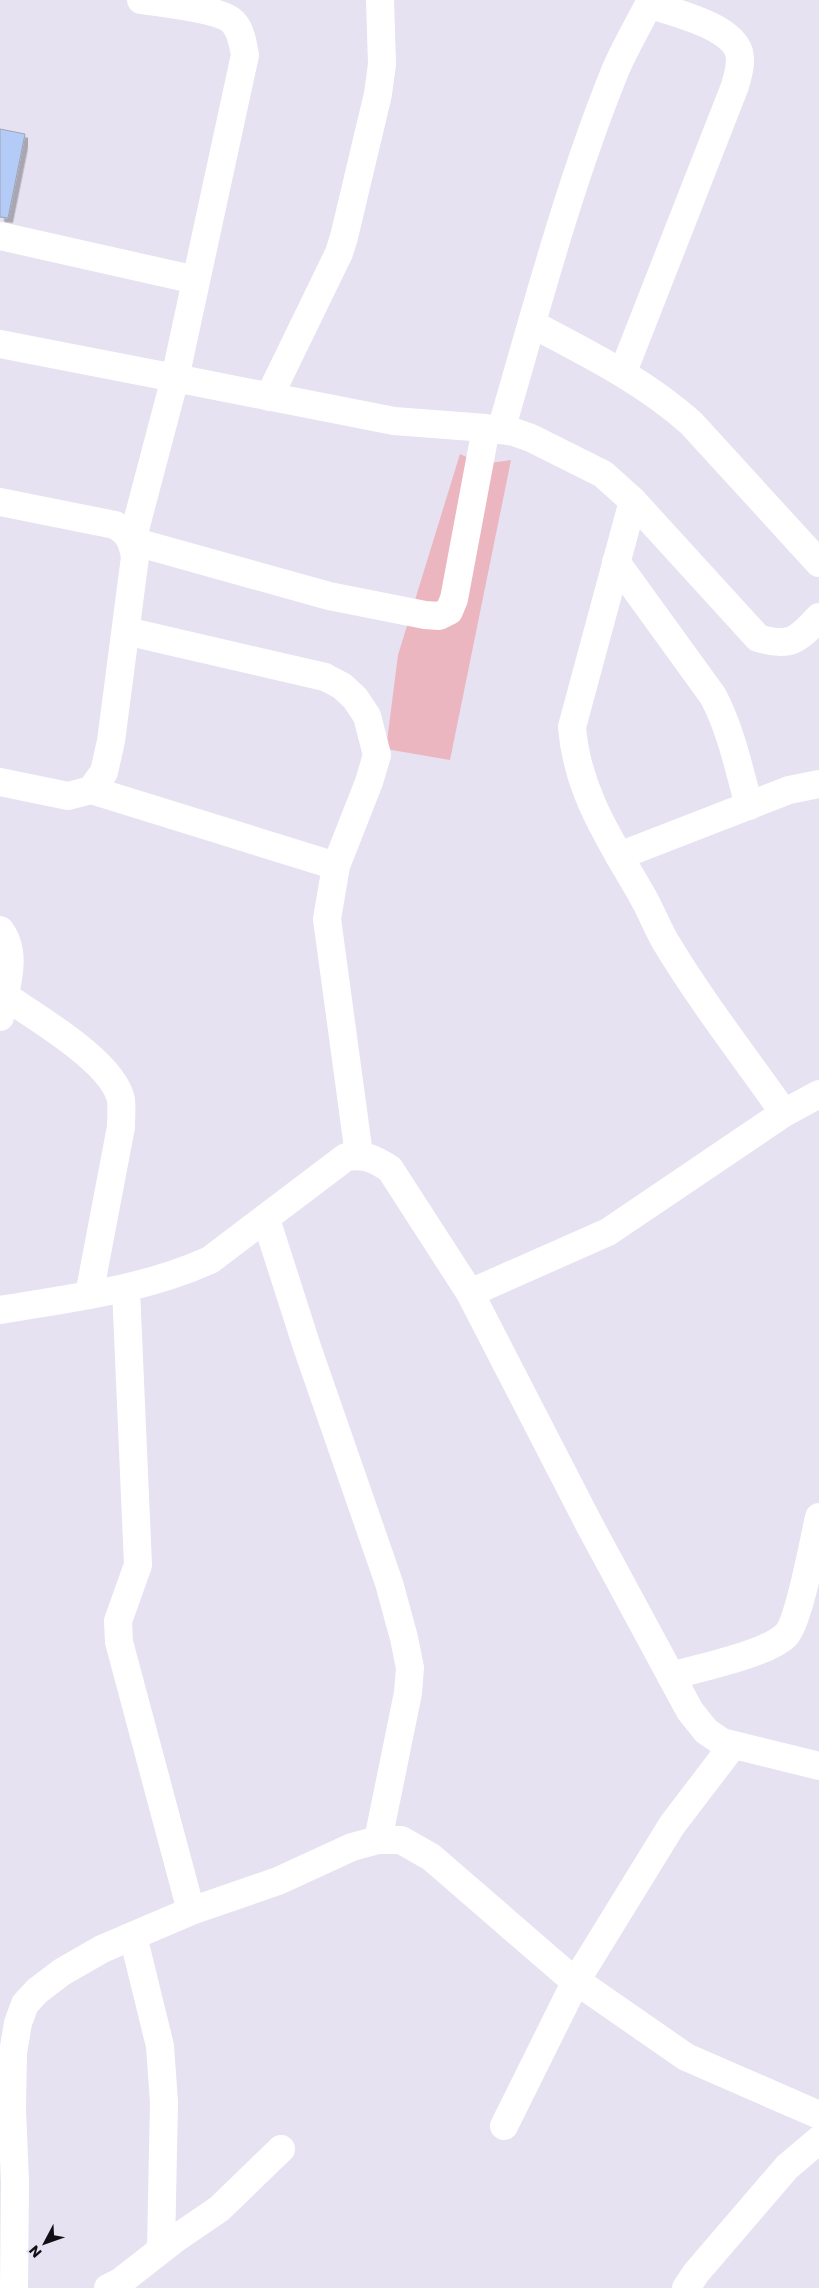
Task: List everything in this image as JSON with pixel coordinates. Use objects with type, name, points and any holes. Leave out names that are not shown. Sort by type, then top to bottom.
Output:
[{"type":"street","points":[[132,541],[175,378],[245,55],[241,36],[233,21],[213,12],[141,0]]},
{"type":"street","points":[[269,397],[339,253],[344,237],[378,94],[382,64],[380,0]]},
{"type":"street","points":[[132,541],[330,596],[425,615],[438,616],[448,611],[454,599],[494,429],[532,324],[592,134],[616,70],[650,2],[717,29],[732,39],[739,52],[740,68],[735,86],[623,372]]},
{"type":"street","points":[[0,236],[196,280]]},
{"type":"street","points":[[532,324],[623,372],[676,410],[691,423],[819,563]]},
{"type":"street","points":[[0,344],[394,421],[514,432],[531,438],[603,474],[634,501],[758,638],[785,644],[800,638],[819,617]]},
{"type":"street","points":[[634,501],[572,726],[574,751],[580,777],[591,803],[664,939],[692,983],[784,1113]]},
{"type":"street","points":[[0,502],[115,525],[126,531],[132,541],[135,557],[111,741],[104,772],[91,790]]},
{"type":"street","points":[[616,562],[713,696],[724,722],[749,806]]},
{"type":"street","points":[[126,631],[325,677],[342,686],[355,698],[367,716],[377,755],[369,782],[336,866],[327,919],[359,1155]]},
{"type":"street","points":[[0,782],[68,796],[91,790],[336,866]]},
{"type":"street","points":[[619,856],[789,790],[819,784]]},
{"type":"street","points":[[0,930],[9,947],[9,976],[2,1006],[86,1052],[101,1066],[121,1098],[121,1127],[89,1295]]},
{"type":"street","points":[[470,1293],[608,1232],[784,1113],[819,1094]]},
{"type":"street","points":[[0,1310],[126,1289],[186,1271],[210,1260],[346,1157],[359,1155],[374,1158],[390,1169],[470,1293],[589,1524],[690,1711],[706,1731],[722,1742],[819,1766]]},
{"type":"street","points":[[266,1219],[307,1348],[377,1546],[404,1638],[410,1668],[408,1693],[378,1840]]},
{"type":"street","points":[[126,1289],[138,1565],[118,1621],[119,1642],[191,1910]]},
{"type":"street","points":[[671,1676],[757,1651],[780,1641],[788,1634],[796,1617],[819,1517]]},
{"type":"street","points":[[504,2126],[576,1981],[672,1825],[732,1745]]},
{"type":"street","points":[[14,2288],[13,2053],[18,2023],[25,2004],[43,1986],[62,1972],[102,1949],[191,1910],[278,1881],[352,1847],[378,1840],[401,1840],[431,1857],[576,1981],[686,2057],[816,2107]]},
{"type":"street","points":[[133,1936],[160,2046],[164,2102],[161,2249]]},
{"type":"street","points":[[686,2288],[696,2273],[787,2167],[819,2140]]},
{"type":"street","points":[[108,2288],[120,2282],[161,2249],[219,2209],[281,2149]]},
{"type":"shaded area","points":[[460,454],[482,464],[511,460],[450,760],[386,749],[398,655]]},
{"type":"building","points":[[0,129],[25,134],[8,218],[0,217]]}]
